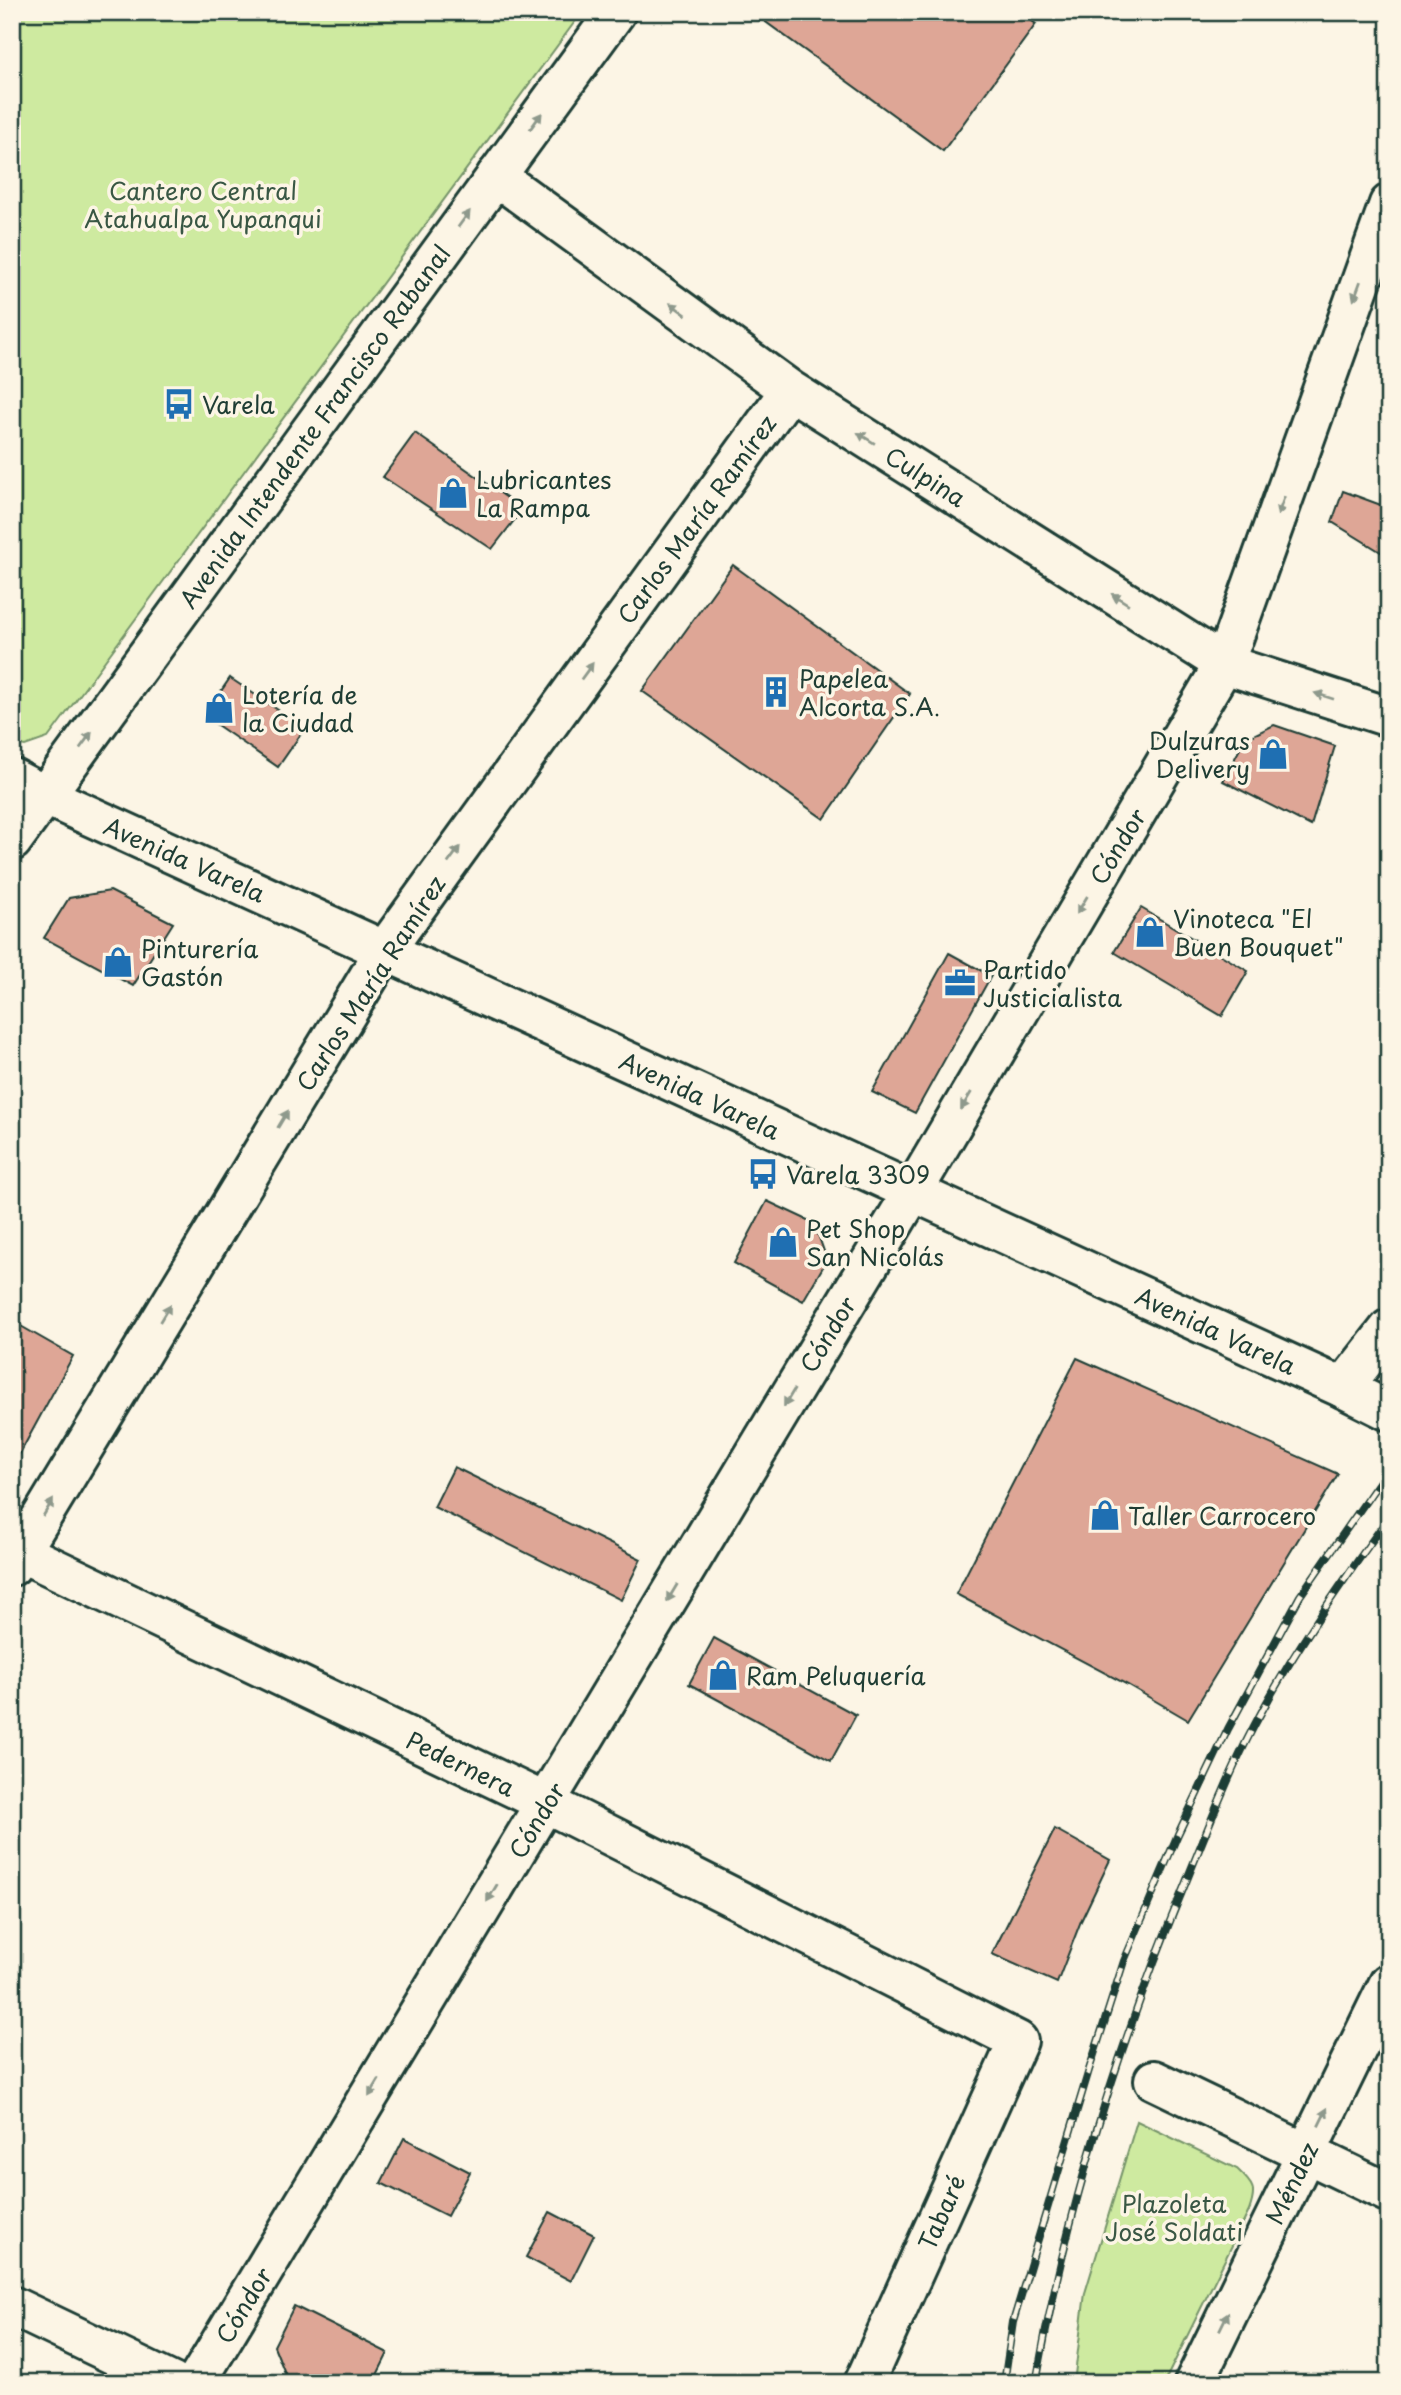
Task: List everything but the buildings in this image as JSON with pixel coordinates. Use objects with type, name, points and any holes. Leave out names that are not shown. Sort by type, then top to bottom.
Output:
[{"type":"street","name":"Avenida Intendente Francisco Rabanal","points":[[12,841],[616,12]]},
{"type":"street","name":"Culpina","points":[[496,176],[790,390],[1224,664],[1389,718]]},
{"type":"street","name":"Cóndor","points":[[195,2383],[912,1193],[1224,664],[1389,204]]},
{"type":"street","name":"Carlos María Ramírez","points":[[15,1556],[385,950],[790,390]]},
{"type":"street","name":"Avenida Varela","points":[[12,778],[46,796],[1389,1411]]},
{"type":"street","points":[[1343,1388],[1389,1329]]},
{"type":"street","name":"Pedernera","points":[[15,1556],[546,1803],[1018,2041]]},
{"type":"street","name":"Méndez","points":[[1194,2383],[1389,1983]]},
{"type":"street","name":"Tabaré","points":[[865,2381],[1018,2041]]},
{"type":"street","points":[[1154,2080],[1389,2193]]},
{"type":"street","points":[[12,2306],[173,2383]]},
{"type":"green space","name":"Cantero Central Atahualpa Yupanqui","points":[[12,12],[582,12],[48,738],[25,746],[12,743]]},
{"type":"green space","name":"Plazoleta José Soldati","points":[[1137,2121],[1237,2169],[1252,2188],[1251,2204],[1164,2383],[1074,2383],[1085,2293]]},
{"type":"railway","points":[[1004,2383],[1013,2322],[1124,1961],[1178,1834],[1228,1729],[1300,1596],[1389,1468]]},
{"type":"railway","points":[[1036,2383],[1063,2255],[1097,2128],[1139,2004],[1202,1843],[1235,1764],[1284,1672],[1389,1517]]},
{"type":"place","name":"Varela","points":[[179,404]]},
{"type":"place","name":"Lubricantes La Rampa","points":[[453,493]]},
{"type":"place","name":"Papelea Alcorta S.A.","points":[[776,692]]},
{"type":"place","name":"Lotería de la Ciudad","points":[[219,708]]},
{"type":"place","name":"Dulzuras Delivery","points":[[1273,754]]},
{"type":"place","name":"Vinoteca \"El Buen Bouquet\"","points":[[1150,932]]},
{"type":"place","name":"Pinturería Gastón","points":[[118,962]]},
{"type":"place","name":"Partido Justicialista","points":[[960,983]]},
{"type":"place","name":"Varela 3309","points":[[763,1174]]},
{"type":"place","name":"Pet Shop San Nicolás","points":[[783,1242]]},
{"type":"place","name":"Taller Carrocero","points":[[1105,1515]]},
{"type":"place","name":"Ram Peluquería","points":[[723,1675]]}]
